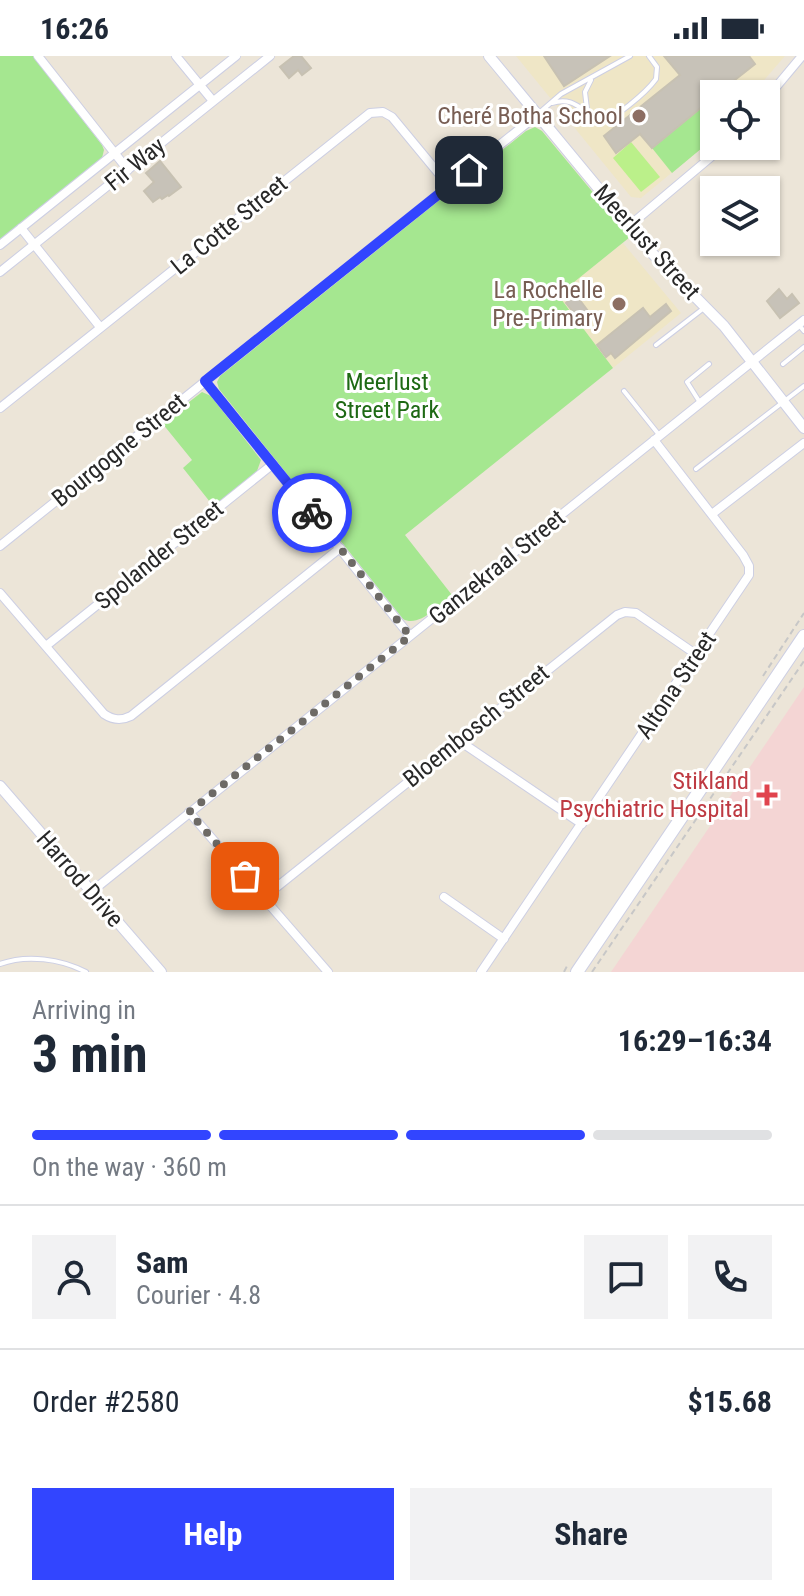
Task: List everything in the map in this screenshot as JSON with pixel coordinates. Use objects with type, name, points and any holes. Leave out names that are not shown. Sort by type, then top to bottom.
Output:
[{"type":"main road","points":[[577,972],[804,636]]},
{"type":"street","points":[[38,56],[128,170]]},
{"type":"street","points":[[176,56],[213,101]]},
{"type":"street","name":"Fir Way","points":[[0,245],[236,56]]},
{"type":"street","name":"Fir Way","points":[[0,272],[270,56]]},
{"type":"street","name":"Meerlust Street","points":[[489,56],[629,226],[706,306],[804,428]]},
{"type":"street","points":[[780,82],[802,56]]},
{"type":"street","name":"La Cotte Street","points":[[0,408],[370,113],[383,112],[392,117],[449,186]]},
{"type":"street","name":"Bourgogne Street","points":[[0,546],[537,115]]},
{"type":"street","points":[[629,226],[707,160]]},
{"type":"street","points":[[21,228],[100,327]]},
{"type":"street","name":"Ganzekraal Street","points":[[91,892],[802,325]]},
{"type":"street","points":[[205,381],[410,636]]},
{"type":"street","name":"Altona Street","points":[[481,972],[750,573],[746,559],[657,438]]},
{"type":"street","points":[[712,514],[804,443]]},
{"type":"street","name":"Spolander Street","points":[[46,646],[273,464]]},
{"type":"street","points":[[0,593],[104,714],[113,719],[125,719],[340,548]]},
{"type":"street","name":"Bloembosch Street","points":[[263,898],[621,613],[640,615],[697,655]]},
{"type":"street","points":[[458,740],[582,824]]},
{"type":"street","name":"Harrod Drive","points":[[0,786],[161,972]]},
{"type":"street","points":[[189,812],[328,972]]},
{"type":"street","points":[[444,897],[504,939]]},
{"type":"lane","points":[[537,115],[561,94],[630,56]]},
{"type":"lane","points":[[552,103],[572,102],[602,120],[612,118],[650,86],[657,71],[649,56]]},
{"type":"lane","points":[[588,111],[585,92],[596,74]]},
{"type":"lane","points":[[656,345],[706,306]]},
{"type":"lane","points":[[783,364],[804,347]]},
{"type":"lane","points":[[701,403],[687,382],[709,364]]},
{"type":"lane","points":[[696,469],[803,388]]},
{"type":"lane","points":[[624,391],[657,438]]},
{"type":"lane","points":[[0,964],[22,959],[48,960],[86,972]]},
{"type":"path","points":[[592,972],[804,661]]},
{"type":"shaded area","name":"Cheré Botha School","points":[[516,56],[785,56],[764,80],[700,80],[700,150],[641,198],[631,197]]},
{"type":"shaded area","name":"La Rochelle Pre-Primary","points":[[623,243],[681,313],[613,368],[557,295]]},
{"type":"shaded area","name":"Stikland Psychiatric Hospital","points":[[804,687],[804,972],[611,972],[658,903]]},
{"type":"green space","points":[[0,56],[33,56],[104,150],[102,158],[0,240]]},
{"type":"green space","points":[[700,108],[700,150],[672,173],[652,148]]},
{"type":"green space","name":"Meerlust Street Park","points":[[535,127],[542,131],[630,237],[558,295],[613,368],[405,535],[452,595],[429,614],[409,621],[403,619],[219,389],[217,382],[220,376],[526,131]]},
{"type":"green space","points":[[631,142],[660,177],[641,192],[613,158]]},
{"type":"green space","points":[[202,392],[211,396],[261,460],[257,471],[214,507],[183,468],[192,460],[162,423]]},
{"type":"building","points":[[294,56],[301,56],[311,68],[302,75],[298,70],[289,78],[280,67]]},
{"type":"building","points":[[544,56],[610,56],[564,86]]},
{"type":"building","points":[[664,56],[749,56],[755,64],[735,80],[700,80],[700,109],[652,148],[640,134],[616,153],[604,136],[680,75]]},
{"type":"building","points":[[160,161],[181,187],[153,202],[144,191],[154,182],[146,173]]},
{"type":"building","points":[[779,289],[787,299],[792,294],[799,303],[780,318],[767,301]]},
{"type":"building","points":[[576,295],[588,311],[578,318],[566,303]]},
{"type":"building","points":[[666,304],[671,311],[615,358],[611,353],[606,357],[597,345],[643,308],[650,317]]},
{"type":"way so far","points":[[245,876],[189,812],[410,636],[312,513]]},
{"type":"place","name":"Cheré Botha School","points":[[639,116]]},
{"type":"place","name":"La Rochelle Pre-Primary","points":[[619,304]]},
{"type":"place","name":"Stikland Psychiatric Hospital","points":[[767,795]]},
{"type":"route","points":[[312,513],[205,381],[469,170]]}]
